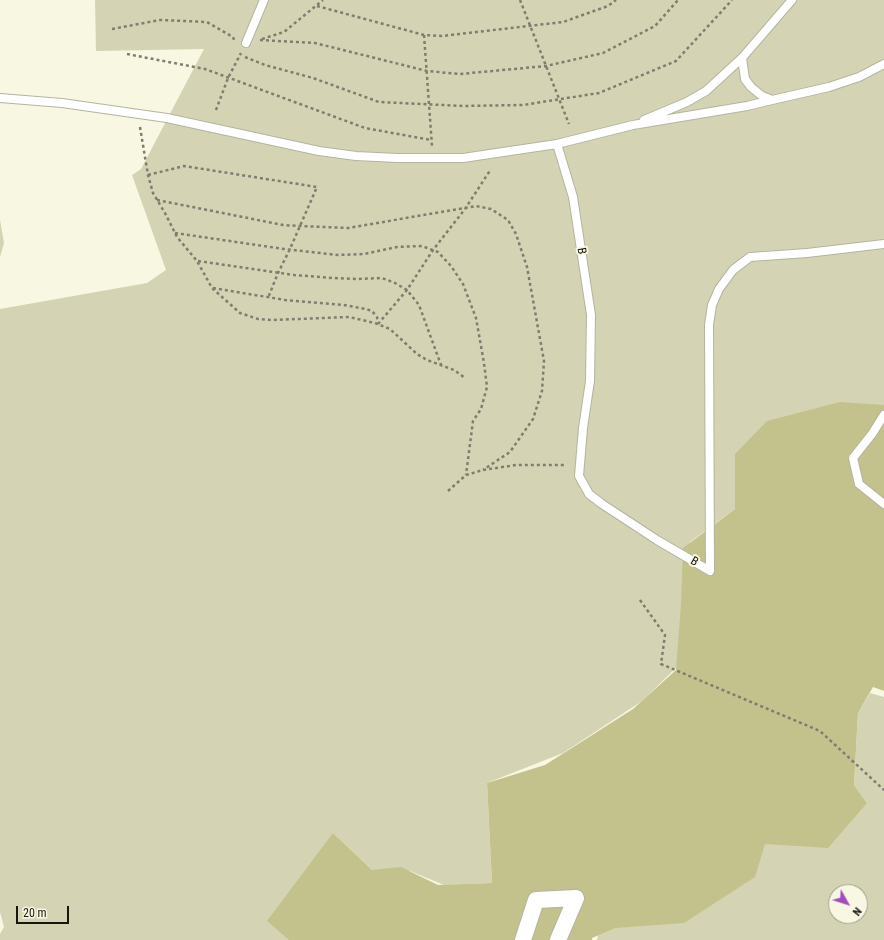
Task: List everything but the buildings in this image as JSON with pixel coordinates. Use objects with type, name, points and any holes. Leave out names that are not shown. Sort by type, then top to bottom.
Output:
[{"type":"street","points":[[523,940],[536,900],[576,898],[558,940]]},
{"type":"lane","points":[[246,43],[264,0]]},
{"type":"lane","points":[[633,125],[687,102],[706,91],[742,58],[792,0]]},
{"type":"lane","points":[[742,58],[745,79],[751,87],[762,96],[772,100]]},
{"type":"lane","points":[[0,98],[62,103],[167,118],[319,151],[356,156],[397,158],[463,158],[557,144],[633,125],[747,106],[829,87],[859,76],[884,64]]},
{"type":"lane","name":"B","points":[[557,144],[572,197],[591,315],[590,381],[583,428],[579,476],[589,494],[602,504],[656,540],[710,571],[710,325],[712,305],[719,289],[733,270],[750,257],[807,253],[884,244]]},
{"type":"lane","points":[[884,415],[872,434],[852,458],[859,484],[884,504]]},
{"type":"path","points":[[323,0],[284,32],[259,40],[315,43],[427,71],[460,74],[546,66],[603,53],[655,26],[678,0]]},
{"type":"path","points":[[520,0],[569,124]]},
{"type":"path","points":[[317,6],[424,35],[442,36],[563,22],[608,6],[616,0]]},
{"type":"path","points":[[238,49],[240,55],[265,65],[313,78],[379,102],[463,106],[523,105],[599,93],[676,61],[732,0]]},
{"type":"path","points":[[112,29],[160,20],[207,22],[233,37],[235,43]]},
{"type":"path","points":[[424,35],[432,148]]},
{"type":"path","points":[[216,110],[228,78],[246,43]]},
{"type":"path","points":[[126,54],[206,69],[365,128],[431,140]]},
{"type":"path","points":[[140,126],[148,175],[153,193],[175,233],[197,261],[212,288],[240,313],[258,319],[272,320],[349,316],[378,324],[390,329],[416,354],[441,366],[454,370],[465,378]]},
{"type":"path","points":[[148,175],[184,166],[317,187],[268,298]]},
{"type":"path","points":[[378,324],[406,290],[491,169]]},
{"type":"path","points":[[157,200],[283,225],[300,226],[348,228],[476,206],[491,209],[508,220],[516,234],[527,267],[544,361],[542,391],[533,419],[510,452],[482,470]]},
{"type":"path","points":[[175,233],[290,250],[338,255],[364,254],[397,247],[422,246],[438,252],[451,266],[463,284],[476,318],[484,363],[487,387],[481,409],[473,421],[466,475]]},
{"type":"path","points":[[197,261],[278,273],[333,278],[382,278],[395,283],[406,290],[419,305],[441,366]]},
{"type":"path","points":[[212,288],[268,298],[366,309],[372,311],[377,317],[378,324]]},
{"type":"path","points":[[448,491],[466,475],[482,470],[516,465],[565,465]]},
{"type":"path","points":[[640,600],[665,635],[661,664],[820,730],[884,790]]},
{"type":"green space","points":[[95,0],[884,0],[884,418],[735,454],[735,509],[690,542],[688,656],[642,701],[563,753],[487,783],[492,883],[444,885],[410,871],[372,870],[333,833],[300,940],[0,940],[0,934],[4,927],[0,912],[0,309],[147,283],[166,270],[132,175],[141,169],[204,49],[96,51]]},
{"type":"green space","points":[[0,220],[4,243],[0,257]]},
{"type":"green space","points":[[870,693],[884,697],[884,940],[597,940],[602,917],[764,828],[867,803],[854,785],[858,713]]},
{"type":"shaded area","points":[[840,402],[884,405],[884,691],[873,687],[858,713],[854,785],[867,803],[828,848],[765,844],[755,877],[684,923],[615,928],[592,938],[592,940],[289,940],[267,921],[333,833],[372,870],[401,867],[438,885],[492,883],[487,783],[545,765],[633,709],[676,670],[681,604],[683,548],[735,509],[735,454],[767,421]]}]
